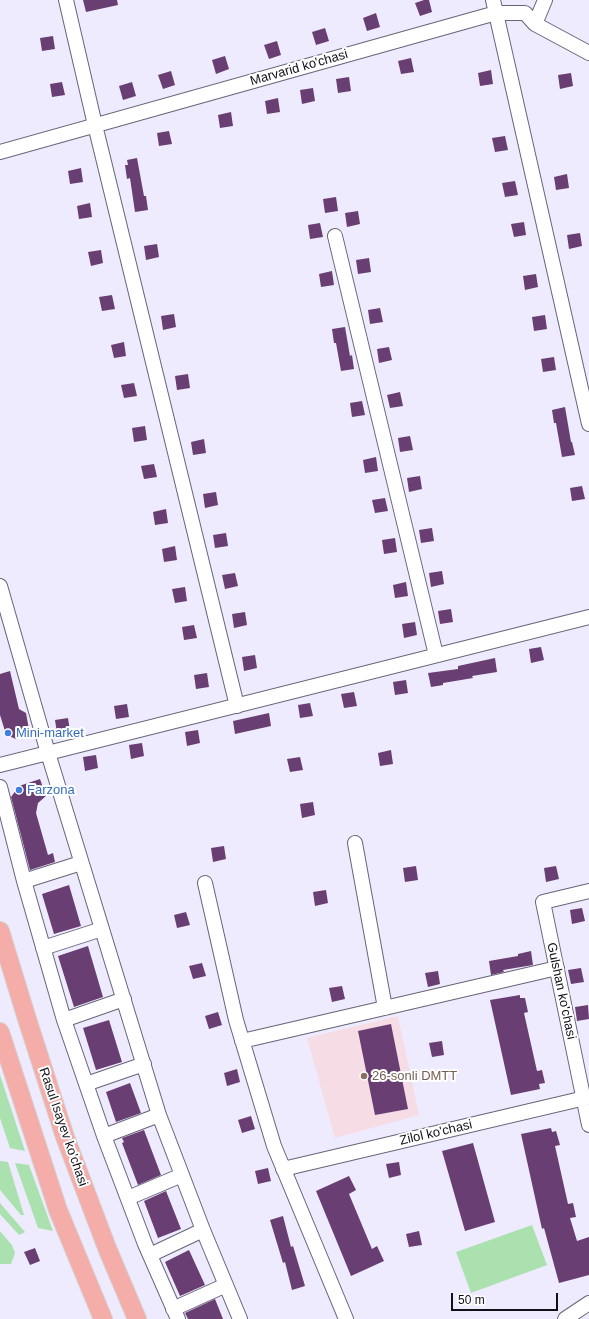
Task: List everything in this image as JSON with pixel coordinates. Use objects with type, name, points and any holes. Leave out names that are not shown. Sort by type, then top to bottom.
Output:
[{"type":"main road","name":"Rasul Isayev ko'chasi","points":[[0,931],[26,1019],[67,1144],[107,1248],[137,1319]]},
{"type":"main road","points":[[0,1032],[58,1210],[104,1319]]},
{"type":"street","points":[[66,0],[95,125],[237,706]]},
{"type":"street","points":[[535,24],[545,0]]},
{"type":"street","points":[[494,6],[589,424]]},
{"type":"street","name":"Marvarid ko'chasi","points":[[0,152],[494,6],[525,13],[535,24],[589,53]]},
{"type":"street","points":[[335,236],[436,655]]},
{"type":"street","points":[[0,586],[81,863],[159,1114],[203,1230],[240,1319]]},
{"type":"street","points":[[0,765],[589,617]]},
{"type":"street","points":[[0,787],[24,881],[64,1020],[104,1136],[150,1255],[176,1314],[226,1285]]},
{"type":"street","points":[[355,843],[385,1008]]},
{"type":"street","points":[[24,881],[81,863]]},
{"type":"street","points":[[205,884],[236,1020],[274,1146],[346,1319]]},
{"type":"street","name":"Gulshan ko'chasi","points":[[589,891],[543,902],[586,1098],[589,1125]]},
{"type":"street","points":[[43,948],[102,929]]},
{"type":"street","points":[[242,1041],[557,968]]},
{"type":"street","points":[[64,1020],[124,999]]},
{"type":"street","points":[[86,1084],[144,1064]]},
{"type":"street","name":"Zilol ko'chasi","points":[[283,1169],[586,1098]]},
{"type":"street","points":[[104,1136],[159,1114]]},
{"type":"street","points":[[128,1198],[182,1176]]},
{"type":"street","points":[[150,1255],[203,1230]]},
{"type":"street","points":[[565,1319],[589,1303]]},
{"type":"shaded area","name":"26-sonli DMTT","points":[[398,1016],[419,1115],[335,1138],[307,1038]]},
{"type":"green space","points":[[0,1075],[25,1151],[10,1148],[0,1118]]},
{"type":"green space","points":[[0,1161],[8,1162],[24,1215],[21,1215],[0,1190]]},
{"type":"green space","points":[[15,1163],[29,1165],[53,1231],[38,1228]]},
{"type":"green space","points":[[0,1203],[25,1232],[19,1235],[0,1214]]},
{"type":"green space","points":[[532,1225],[547,1265],[471,1293],[456,1252]]},
{"type":"green space","points":[[0,1231],[12,1245],[15,1253],[11,1264],[0,1264]]},
{"type":"building","points":[[83,0],[117,0],[118,5],[86,12]]},
{"type":"building","points":[[429,0],[432,12],[420,16],[415,3]]},
{"type":"building","points":[[376,13],[380,27],[367,31],[363,18]]},
{"type":"building","points":[[325,28],[329,41],[316,45],[312,32]]},
{"type":"building","points":[[53,36],[55,49],[42,51],[40,38]]},
{"type":"building","points":[[277,41],[281,55],[269,59],[264,45]]},
{"type":"building","points":[[225,56],[229,69],[216,74],[212,60]]},
{"type":"building","points":[[411,58],[414,72],[401,74],[398,61]]},
{"type":"building","points":[[491,70],[493,84],[480,86],[478,73]]},
{"type":"building","points":[[171,71],[175,85],[163,89],[158,75]]},
{"type":"building","points":[[571,73],[573,86],[560,89],[558,75]]},
{"type":"building","points":[[349,77],[351,91],[338,93],[336,79]]},
{"type":"building","points":[[62,82],[65,95],[52,97],[50,84]]},
{"type":"building","points":[[132,82],[136,96],[123,100],[119,86]]},
{"type":"building","points":[[313,88],[315,101],[302,104],[300,90]]},
{"type":"building","points":[[278,98],[280,112],[267,114],[265,101]]},
{"type":"building","points":[[231,112],[233,126],[220,128],[218,115]]},
{"type":"building","points":[[169,131],[172,144],[159,146],[157,133]]},
{"type":"building","points":[[505,136],[508,150],[495,152],[492,138]]},
{"type":"building","points":[[137,158],[148,210],[135,212],[130,178],[127,179],[125,165],[128,165],[127,160]]},
{"type":"building","points":[[81,168],[83,182],[70,184],[68,171]]},
{"type":"building","points":[[567,174],[569,188],[556,190],[554,177]]},
{"type":"building","points":[[515,181],[518,195],[505,197],[502,183]]},
{"type":"building","points":[[336,197],[338,211],[325,213],[323,199]]},
{"type":"building","points":[[90,203],[92,217],[79,219],[77,206]]},
{"type":"building","points":[[358,211],[360,224],[347,227],[345,213]]},
{"type":"building","points":[[524,222],[526,235],[514,237],[511,224]]},
{"type":"building","points":[[320,223],[323,237],[310,239],[308,225]]},
{"type":"building","points":[[580,233],[582,246],[569,249],[567,235]]},
{"type":"building","points":[[157,244],[159,257],[146,260],[144,246]]},
{"type":"building","points":[[101,250],[103,263],[91,266],[88,252]]},
{"type":"building","points":[[369,258],[371,272],[358,274],[356,260]]},
{"type":"building","points":[[332,271],[334,285],[321,287],[319,274]]},
{"type":"building","points":[[536,274],[538,287],[525,290],[523,276]]},
{"type":"building","points":[[112,295],[115,309],[102,311],[99,297]]},
{"type":"building","points":[[380,308],[383,322],[370,324],[368,310]]},
{"type":"building","points":[[174,314],[176,327],[163,330],[161,316]]},
{"type":"building","points":[[545,315],[547,329],[534,331],[532,317]]},
{"type":"building","points":[[345,327],[354,369],[341,371],[332,329]]},
{"type":"building","points":[[124,342],[126,356],[114,358],[111,345]]},
{"type":"building","points":[[389,347],[392,360],[379,363],[377,349]]},
{"type":"building","points":[[554,357],[556,370],[543,372],[541,359]]},
{"type":"building","points":[[188,374],[190,388],[177,390],[175,376]]},
{"type":"building","points":[[134,383],[137,396],[124,398],[121,385]]},
{"type":"building","points":[[400,392],[403,406],[390,408],[387,395]]},
{"type":"building","points":[[362,401],[365,415],[352,417],[350,403]]},
{"type":"building","points":[[565,407],[571,442],[575,455],[562,457],[556,423],[554,423],[552,410]]},
{"type":"building","points":[[145,426],[147,440],[134,442],[132,428]]},
{"type":"building","points":[[410,436],[413,450],[400,452],[398,438]]},
{"type":"building","points":[[204,439],[206,453],[193,455],[191,442]]},
{"type":"building","points":[[376,457],[378,471],[365,473],[363,460]]},
{"type":"building","points":[[154,464],[157,477],[144,479],[141,466]]},
{"type":"building","points":[[420,476],[422,489],[409,492],[407,478]]},
{"type":"building","points":[[582,486],[585,499],[572,501],[570,488]]},
{"type":"building","points":[[216,492],[218,505],[205,508],[203,494]]},
{"type":"building","points":[[385,498],[388,511],[375,513],[372,500]]},
{"type":"building","points":[[166,509],[168,523],[155,525],[153,512]]},
{"type":"building","points":[[432,528],[434,541],[421,543],[419,530]]},
{"type":"building","points":[[226,533],[228,546],[215,548],[213,535]]},
{"type":"building","points":[[395,538],[397,552],[384,554],[382,540]]},
{"type":"building","points":[[175,546],[177,560],[164,562],[162,549]]},
{"type":"building","points":[[442,571],[444,584],[431,587],[429,573]]},
{"type":"building","points":[[235,573],[238,586],[225,589],[222,575]]},
{"type":"building","points":[[406,582],[408,596],[395,598],[393,585]]},
{"type":"building","points":[[185,587],[187,601],[175,603],[172,589]]},
{"type":"building","points":[[451,609],[453,622],[440,624],[438,611]]},
{"type":"building","points":[[245,612],[247,625],[234,628],[232,614]]},
{"type":"building","points":[[415,622],[417,635],[404,638],[402,624]]},
{"type":"building","points":[[194,625],[197,638],[184,640],[182,627]]},
{"type":"building","points":[[541,647],[544,660],[531,663],[529,649]]},
{"type":"building","points":[[255,655],[257,668],[244,671],[242,657]]},
{"type":"building","points":[[495,658],[497,672],[472,676],[473,678],[443,683],[443,685],[431,687],[428,673],[458,669],[458,666]]},
{"type":"building","points":[[10,671],[19,709],[26,713],[30,735],[16,739],[9,736],[5,731],[0,715],[0,674]]},
{"type":"building","points":[[207,673],[209,687],[196,689],[194,675]]},
{"type":"building","points":[[406,680],[408,693],[395,695],[393,682]]},
{"type":"building","points":[[354,692],[357,706],[344,708],[341,694]]},
{"type":"building","points":[[310,703],[313,716],[300,718],[298,705]]},
{"type":"building","points":[[127,704],[129,717],[116,719],[114,706]]},
{"type":"building","points":[[269,713],[271,726],[235,734],[233,721]]},
{"type":"building","points":[[68,718],[70,731],[57,733],[55,720]]},
{"type":"building","points":[[198,730],[200,743],[187,746],[185,732]]},
{"type":"building","points":[[142,743],[144,756],[131,759],[129,745]]},
{"type":"building","points":[[391,750],[393,764],[380,766],[378,753]]},
{"type":"building","points":[[96,755],[98,768],[85,771],[83,757]]},
{"type":"building","points":[[300,757],[303,770],[290,772],[287,759]]},
{"type":"building","points":[[40,779],[46,796],[38,803],[36,813],[48,855],[53,853],[55,862],[30,870],[11,797],[19,786]]},
{"type":"building","points":[[313,802],[315,815],[302,818],[300,804]]},
{"type":"building","points":[[224,846],[226,859],[213,862],[211,848]]},
{"type":"building","points":[[416,866],[418,880],[405,882],[403,868]]},
{"type":"building","points":[[556,866],[559,879],[546,882],[544,868]]},
{"type":"building","points":[[69,885],[81,926],[54,934],[42,894]]},
{"type":"building","points":[[326,890],[328,903],[315,906],[313,892]]},
{"type":"building","points":[[582,908],[585,921],[572,924],[570,910]]},
{"type":"building","points":[[186,912],[190,925],[177,928],[174,915]]},
{"type":"building","points":[[88,946],[103,997],[74,1007],[58,956]]},
{"type":"building","points":[[531,951],[533,965],[503,970],[504,972],[491,975],[489,961],[518,956],[518,954]]},
{"type":"building","points":[[202,963],[206,976],[193,979],[189,966]]},
{"type":"building","points":[[581,968],[584,982],[571,984],[568,970]]},
{"type":"building","points":[[438,971],[440,984],[428,987],[425,973]]},
{"type":"building","points":[[342,986],[345,999],[332,1002],[329,988]]},
{"type":"building","points":[[520,995],[520,998],[525,998],[528,1012],[524,1013],[537,1071],[542,1070],[545,1083],[539,1084],[540,1089],[511,1095],[490,1000]]},
{"type":"building","points":[[588,1005],[589,1019],[577,1021],[575,1007]]},
{"type":"building","points":[[218,1012],[222,1025],[209,1029],[205,1016]]},
{"type":"building","points":[[109,1020],[122,1062],[96,1070],[83,1028]]},
{"type":"building","points":[[391,1024],[408,1109],[375,1115],[358,1031]]},
{"type":"building","points":[[442,1041],[444,1055],[432,1057],[429,1043]]},
{"type":"building","points":[[237,1069],[240,1082],[227,1086],[224,1073]]},
{"type":"building","points":[[130,1083],[141,1113],[116,1122],[106,1092]]},
{"type":"building","points":[[251,1116],[255,1129],[242,1133],[238,1120]]},
{"type":"building","points":[[551,1128],[552,1132],[556,1131],[560,1145],[555,1146],[568,1204],[573,1203],[576,1217],[570,1218],[577,1241],[589,1237],[589,1275],[559,1283],[544,1228],[542,1229],[521,1134]]},
{"type":"building","points":[[144,1130],[161,1175],[138,1185],[122,1143],[124,1142],[122,1138]]},
{"type":"building","points":[[473,1143],[495,1222],[465,1231],[442,1151]]},
{"type":"building","points":[[399,1162],[401,1175],[389,1178],[386,1164]]},
{"type":"building","points":[[268,1168],[271,1181],[258,1184],[255,1171]]},
{"type":"building","points":[[349,1176],[356,1190],[349,1194],[372,1249],[377,1246],[384,1261],[351,1276],[316,1191]]},
{"type":"building","points":[[166,1191],[181,1229],[158,1238],[144,1201]]},
{"type":"building","points":[[283,1216],[291,1247],[293,1246],[305,1286],[292,1290],[285,1262],[283,1263],[270,1220]]},
{"type":"building","points":[[419,1231],[422,1245],[409,1247],[406,1234]]},
{"type":"building","points":[[35,1248],[40,1261],[30,1265],[24,1252]]},
{"type":"building","points":[[189,1250],[205,1285],[180,1296],[165,1262]]},
{"type":"building","points":[[215,1299],[223,1319],[188,1319],[185,1313]]},
{"type":"place","name":"Mini-market","points":[[8,733]]},
{"type":"place","name":"Farzona","points":[[19,790]]},
{"type":"place","name":"26-sonli DMTT","points":[[364,1076]]}]
